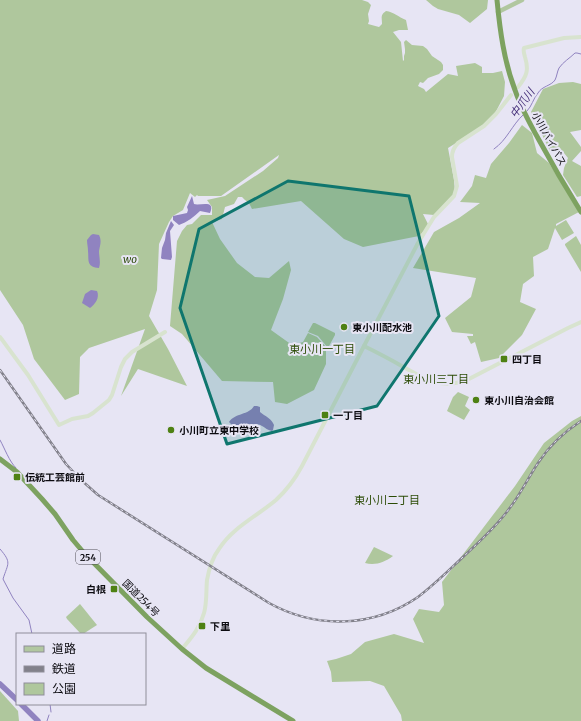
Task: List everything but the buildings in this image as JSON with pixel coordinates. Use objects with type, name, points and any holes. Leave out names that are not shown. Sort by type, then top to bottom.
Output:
[{"type":"highway","name":"小川バイパス","points":[[497,0],[503,46],[515,91],[524,112],[544,149],[581,212]]},
{"type":"highway","name":"国道254号","points":[[0,459],[17,472],[42,499],[84,552],[147,617],[194,660],[293,721]]},
{"type":"main road","points":[[498,12],[522,0]]},
{"type":"street","points":[[518,87],[524,78],[527,69],[523,50],[524,48],[564,38],[581,37]]},
{"type":"street","points":[[182,649],[194,634],[202,620],[206,604],[209,573],[217,551],[232,533],[276,500],[293,482],[418,243],[434,217],[454,196],[457,186],[452,153],[455,146],[484,126],[511,95]]},
{"type":"street","points":[[364,346],[431,382],[457,384],[581,322]]},
{"type":"street","points":[[0,337],[28,375],[59,424],[72,419],[88,416],[109,400],[125,359],[132,352],[165,332]]},
{"type":"highlighted area","points":[[288,181],[409,196],[439,316],[377,406],[227,444],[180,308],[199,229]]},
{"type":"green space","name":"wo","points":[[0,0],[362,0],[371,5],[368,14],[368,24],[379,27],[382,24],[382,15],[386,11],[406,20],[408,30],[393,32],[401,42],[403,61],[405,53],[404,42],[406,40],[412,45],[423,46],[432,56],[441,62],[443,65],[443,70],[439,74],[428,78],[423,83],[420,82],[418,86],[426,92],[448,74],[458,76],[456,66],[475,63],[482,67],[482,73],[502,71],[505,82],[504,96],[491,121],[448,148],[455,193],[434,215],[423,214],[429,226],[419,236],[363,247],[344,239],[301,201],[252,209],[249,203],[242,197],[238,197],[234,204],[225,207],[222,219],[212,222],[220,239],[237,263],[255,277],[269,278],[289,261],[291,270],[283,299],[271,330],[292,345],[303,342],[308,333],[317,337],[326,347],[326,364],[314,390],[287,404],[275,402],[273,382],[222,381],[182,334],[170,326],[177,241],[182,231],[187,225],[192,224],[201,215],[212,215],[212,207],[207,200],[225,196],[263,171],[278,158],[279,155],[221,196],[197,195],[195,197],[190,193],[183,210],[173,216],[169,222],[159,244],[157,290],[149,316],[187,386],[138,369],[121,396],[145,329],[89,348],[80,357],[79,394],[65,400],[34,359],[23,325],[0,290]]},
{"type":"green space","points":[[426,0],[488,0],[487,9],[470,23],[459,15],[438,9]]},
{"type":"green space","points":[[573,82],[581,84],[581,130],[570,132],[581,147],[581,151],[572,161],[581,166],[581,196],[577,197],[563,175],[568,158],[560,148],[550,151],[531,112],[543,89],[559,83]]},
{"type":"green space","points":[[522,125],[532,133],[537,153],[549,163],[579,212],[556,224],[556,226],[566,220],[574,233],[562,240],[555,228],[548,249],[533,257],[534,276],[523,284],[520,302],[536,309],[522,335],[499,358],[481,362],[475,342],[471,344],[467,336],[473,336],[473,334],[452,332],[445,318],[471,297],[476,278],[413,268],[434,232],[459,218],[480,203],[460,202],[472,186],[475,175],[486,178],[491,164]]},
{"type":"green space","points":[[576,236],[581,245],[581,272],[565,245]]},
{"type":"green space","points":[[313,323],[335,333],[328,348],[318,336],[308,332]]},
{"type":"green space","points":[[458,392],[469,397],[465,406],[470,410],[464,420],[447,411],[453,397]]},
{"type":"green space","points":[[581,416],[581,721],[402,721],[401,715],[384,686],[370,681],[332,682],[331,672],[327,661],[351,654],[365,642],[394,634],[424,643],[413,619],[419,609],[439,612],[444,605],[442,582],[515,486],[544,443],[572,421]]},
{"type":"green space","points":[[374,547],[393,556],[380,563],[365,563]]},
{"type":"green space","points":[[80,604],[97,625],[85,633],[80,633],[66,617]]},
{"type":"green space","points":[[0,691],[18,711],[19,721],[0,721]]},
{"type":"shaded area","points":[[192,196],[194,204],[206,204],[211,206],[210,213],[200,211],[179,225],[173,220],[173,216],[187,213],[187,207]]},
{"type":"shaded area","points":[[171,221],[174,225],[170,231],[172,257],[171,260],[162,259],[162,248]]},
{"type":"shaded area","points":[[93,234],[99,235],[100,239],[99,268],[90,265],[88,260],[87,240]]},
{"type":"shaded area","points":[[91,290],[97,291],[98,296],[95,303],[90,308],[82,303],[85,294]]},
{"type":"shaded area","points":[[254,406],[260,407],[260,412],[273,423],[274,425],[272,431],[256,424],[244,425],[240,430],[236,429],[229,422],[235,417],[249,411]]},
{"type":"waterway","name":"中爪川","points":[[527,111],[540,91],[555,80],[562,64],[575,53],[581,54]]},
{"type":"waterway","name":"中爪川","points":[[494,149],[499,145],[523,115]]},
{"type":"waterway","points":[[0,440],[16,468]]},
{"type":"waterway","points":[[0,549],[8,560],[3,579],[13,598],[29,620],[32,633]]},
{"type":"waterway","points":[[0,684],[16,699]]},
{"type":"waterway","points":[[22,705],[38,721]]},
{"type":"waterway","points":[[50,705],[51,712]]},
{"type":"waterway","points":[[47,721],[49,715]]},
{"type":"railway","points":[[0,370],[66,464],[98,495],[269,603],[287,611],[325,621],[344,621],[382,615],[401,607],[418,597],[446,573],[493,528],[513,504],[547,451],[563,435],[581,421]]},
{"type":"place","name":"東小川配水池","points":[[344,327]]},
{"type":"place","name":"四丁目","points":[[504,359]]},
{"type":"place","name":"東小川自治会館","points":[[476,400]]},
{"type":"place","name":"一丁目","points":[[325,415]]},
{"type":"place","name":"小川町立東中学校","points":[[171,430]]},
{"type":"place","name":"伝統工芸館前","points":[[17,477]]},
{"type":"place","name":"白根","points":[[114,589]]},
{"type":"place","name":"下里","points":[[202,626]]},
{"type":"district","name":"東小川一丁目","points":[[322,349]]},
{"type":"district","name":"東小川三丁目","points":[[436,379]]},
{"type":"district","name":"東小川二丁目","points":[[387,500]]}]
